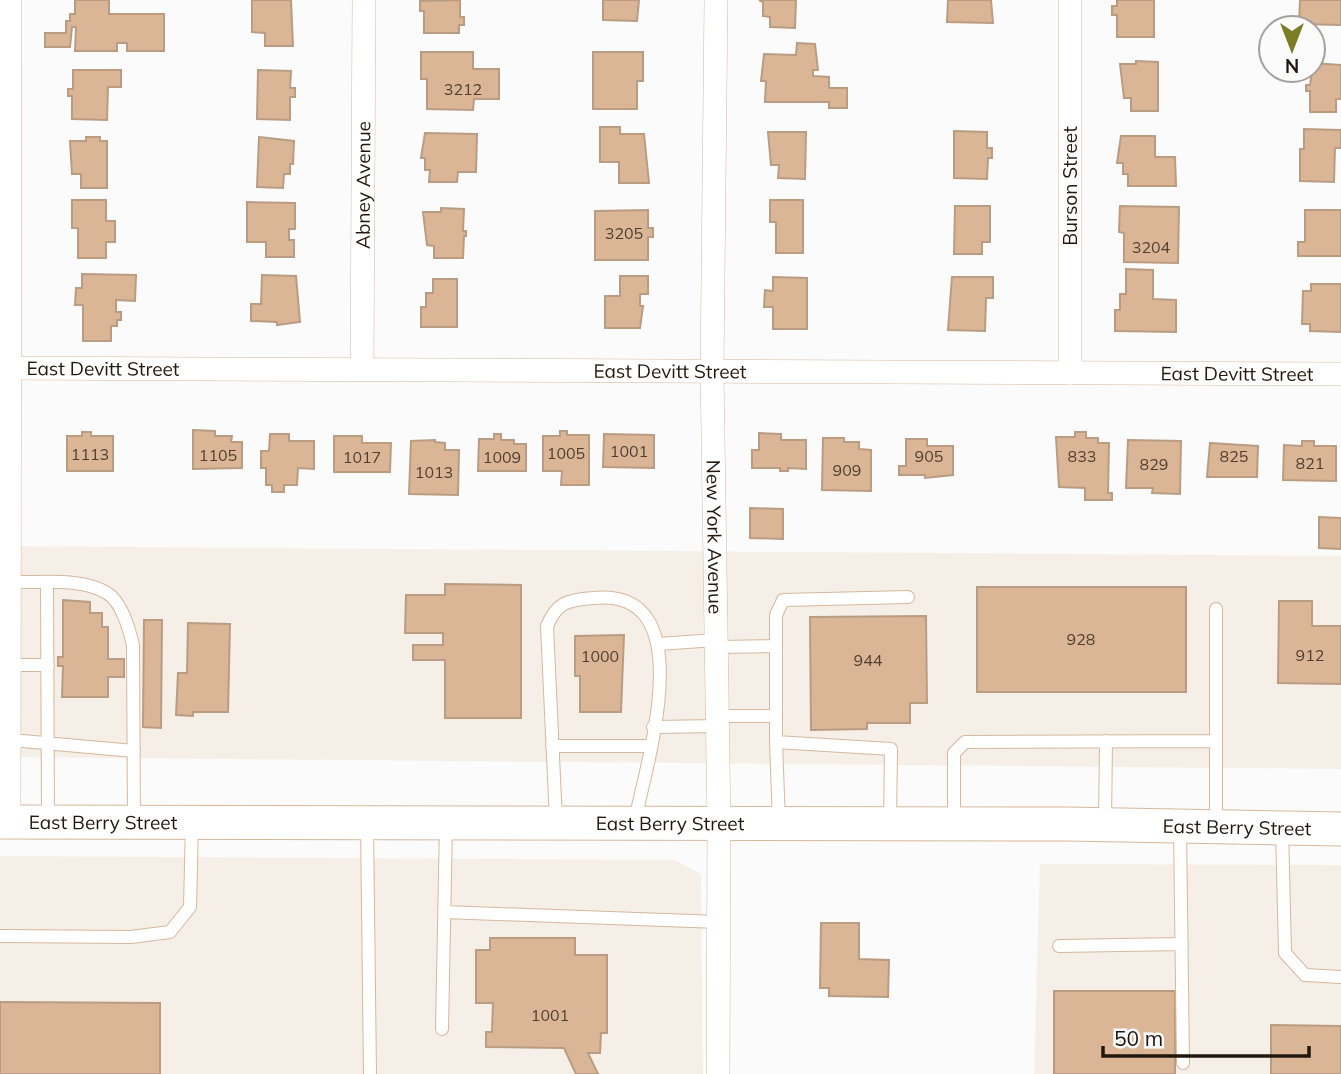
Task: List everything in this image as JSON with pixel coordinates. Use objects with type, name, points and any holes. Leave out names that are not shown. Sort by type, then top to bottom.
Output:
[{"type":"main road","name":"East Berry Street","points":[[4,822],[1105,824],[1341,828]]},
{"type":"street","points":[[4,822],[10,665],[5,368],[10,0]]},
{"type":"street","name":"Abney Avenue","points":[[362,369],[364,0]]},
{"type":"street","name":"New York Avenue","points":[[716,0],[712,371],[719,824],[718,1074]]},
{"type":"street","name":"Burson Street","points":[[1070,0],[1070,373]]},
{"type":"street","name":"East Devitt Street","points":[[5,368],[1341,374]]},
{"type":"lane","points":[[10,582],[80,584],[108,593],[127,620],[133,645],[134,823]]},
{"type":"lane","points":[[47,583],[48,822]]},
{"type":"lane","points":[[556,823],[547,626],[553,611],[564,603],[612,596],[634,603],[649,618],[658,645],[660,667],[653,727],[634,824]]},
{"type":"lane","points":[[779,824],[776,615],[783,600],[908,597]]},
{"type":"lane","points":[[1216,609],[1216,827]]},
{"type":"lane","points":[[658,645],[776,646]]},
{"type":"lane","points":[[10,665],[48,665]]},
{"type":"lane","points":[[653,727],[776,716]]},
{"type":"lane","points":[[7,731],[48,742],[134,751]]},
{"type":"lane","points":[[1105,741],[1105,824]]},
{"type":"lane","points":[[954,824],[954,753],[965,742],[1216,741]]},
{"type":"lane","points":[[776,742],[891,748],[890,824]]},
{"type":"lane","points":[[552,746],[649,746]]},
{"type":"lane","points":[[0,936],[131,937],[170,932],[190,907],[192,823]]},
{"type":"lane","points":[[368,823],[370,1074]]},
{"type":"lane","points":[[442,1029],[446,823]]},
{"type":"lane","points":[[1180,826],[1183,1063]]},
{"type":"lane","points":[[1282,828],[1285,953],[1305,975],[1341,976]]},
{"type":"lane","points":[[444,912],[719,922]]},
{"type":"lane","points":[[1059,946],[1182,944]]},
{"type":"shaded area","points":[[0,546],[1341,556],[1341,769],[0,757]]},
{"type":"shaded area","points":[[0,856],[675,860],[701,874],[703,1074],[0,1074]]},
{"type":"shaded area","points":[[1040,864],[1341,865],[1341,1074],[1034,1074]]},
{"type":"building","points":[[75,0],[109,0],[109,14],[164,14],[164,51],[127,51],[127,43],[117,43],[117,51],[75,51],[76,27],[72,27],[70,47],[45,47],[45,33],[66,33],[66,21],[70,21],[70,14],[75,14]]},
{"type":"building","points":[[252,0],[291,0],[293,46],[265,46],[265,33],[252,32]]},
{"type":"building","points":[[460,0],[460,17],[464,17],[464,25],[459,25],[459,33],[424,33],[424,11],[420,11],[420,1]]},
{"type":"building","points":[[603,0],[639,0],[637,21],[603,20]]},
{"type":"building","points":[[759,0],[796,0],[795,28],[770,27],[770,17],[763,16],[763,2]]},
{"type":"building","points":[[948,0],[991,0],[993,23],[947,22]]},
{"type":"building","points":[[1117,0],[1154,0],[1154,37],[1117,37],[1117,15],[1112,15],[1112,6],[1117,6]]},
{"type":"building","points":[[1300,0],[1341,0],[1341,25],[1327,25],[1327,14],[1299,14]]},
{"type":"building","points":[[797,43],[815,44],[818,70],[813,70],[813,76],[829,77],[829,88],[847,88],[847,108],[829,108],[829,102],[765,102],[766,81],[761,81],[764,54],[796,55]]},
{"type":"building","points":[[421,52],[473,52],[473,69],[499,69],[499,99],[474,99],[473,110],[427,109],[427,79],[421,79]]},
{"type":"building","points":[[593,52],[643,52],[643,81],[637,81],[637,109],[593,109]]},
{"type":"building","points":[[1136,61],[1158,62],[1158,111],[1131,111],[1131,98],[1124,98],[1120,64],[1136,64]]},
{"type":"building","points":[[1327,64],[1341,65],[1341,99],[1336,99],[1336,112],[1310,112],[1310,91],[1306,91],[1306,85],[1327,84]]},
{"type":"building","points":[[73,70],[121,70],[121,87],[108,87],[107,120],[72,119],[72,96],[68,96],[68,89],[73,89]]},
{"type":"building","points":[[258,70],[291,71],[290,88],[295,88],[295,97],[290,97],[290,120],[257,119]]},
{"type":"building","points":[[600,127],[620,127],[620,134],[644,134],[649,183],[619,183],[619,162],[600,162]]},
{"type":"building","points":[[1304,129],[1341,130],[1341,148],[1335,148],[1334,182],[1300,181],[1300,149],[1304,149]]},
{"type":"building","points":[[954,131],[987,132],[987,148],[992,148],[992,158],[988,158],[987,179],[954,178]]},
{"type":"building","points":[[768,132],[806,132],[805,179],[778,178],[779,165],[771,165]]},
{"type":"building","points":[[425,133],[477,134],[476,172],[458,172],[457,182],[429,182],[430,170],[425,170],[425,158],[421,158]]},
{"type":"building","points":[[1121,136],[1155,136],[1155,157],[1175,157],[1176,186],[1128,186],[1128,174],[1123,174],[1123,163],[1117,163]]},
{"type":"building","points":[[86,137],[100,137],[100,141],[107,141],[107,188],[81,188],[81,174],[72,174],[70,141],[86,141]]},
{"type":"building","points":[[259,137],[294,141],[293,164],[290,164],[290,174],[284,174],[283,188],[257,187]]},
{"type":"building","points":[[72,200],[106,200],[106,221],[115,221],[115,242],[106,242],[106,258],[78,258],[78,228],[72,228]]},
{"type":"building","points":[[770,200],[803,200],[803,253],[776,253],[776,222],[770,222]]},
{"type":"building","points":[[247,202],[295,203],[295,229],[289,229],[289,240],[294,240],[294,257],[266,257],[266,242],[247,242]]},
{"type":"building","points":[[955,206],[990,206],[990,242],[982,242],[982,254],[954,254]]},
{"type":"building","points":[[1120,206],[1179,207],[1178,263],[1124,262],[1124,233],[1119,232]]},
{"type":"building","points":[[441,208],[464,209],[463,231],[466,231],[466,236],[463,258],[434,258],[434,246],[427,245],[423,212],[441,212]]},
{"type":"building","points":[[648,210],[648,228],[653,228],[653,237],[648,237],[648,260],[595,260],[595,211]]},
{"type":"building","points":[[1305,210],[1341,210],[1341,256],[1298,256],[1298,242],[1305,242]]},
{"type":"building","points":[[1126,269],[1153,270],[1153,299],[1176,300],[1176,332],[1115,331],[1115,310],[1120,310],[1120,294],[1126,294]]},
{"type":"building","points":[[82,274],[136,275],[135,301],[116,300],[116,312],[121,312],[121,320],[117,320],[117,326],[111,326],[111,341],[83,341],[83,305],[75,305],[76,288],[82,288]]},
{"type":"building","points":[[262,275],[296,276],[300,322],[277,325],[277,322],[251,321],[251,304],[261,304]]},
{"type":"building","points":[[620,276],[648,276],[648,294],[640,294],[640,306],[643,306],[640,328],[605,328],[605,296],[620,296]]},
{"type":"building","points":[[773,277],[807,278],[807,329],[773,329],[773,307],[764,307],[765,290],[773,291]]},
{"type":"building","points":[[952,277],[993,277],[993,298],[986,298],[985,331],[948,330]]},
{"type":"building","points":[[433,279],[457,279],[457,327],[421,327],[421,307],[426,307],[426,293],[433,293]]},
{"type":"building","points":[[1311,284],[1341,284],[1341,332],[1310,331],[1310,324],[1302,324],[1303,291],[1311,291]]},
{"type":"building","points":[[193,430],[215,431],[215,436],[232,436],[231,442],[242,442],[242,468],[193,469]]},
{"type":"building","points":[[560,431],[567,431],[567,435],[589,435],[589,485],[561,485],[562,471],[543,471],[543,436],[560,436]]},
{"type":"building","points":[[82,432],[91,432],[91,436],[113,436],[113,471],[67,471],[67,436],[82,436]]},
{"type":"building","points":[[1075,432],[1086,432],[1086,438],[1098,438],[1098,443],[1109,443],[1108,493],[1112,493],[1112,500],[1085,500],[1085,488],[1059,487],[1056,437],[1075,437]]},
{"type":"building","points":[[759,433],[781,434],[781,440],[806,440],[806,469],[788,468],[788,471],[780,471],[780,468],[752,468],[752,450],[759,450]]},
{"type":"building","points":[[270,434],[289,434],[289,441],[314,441],[314,469],[298,468],[297,485],[284,485],[284,492],[272,492],[272,485],[266,485],[266,468],[261,468],[261,451],[269,451]]},
{"type":"building","points":[[494,434],[501,434],[501,440],[526,444],[526,471],[478,471],[479,439],[494,439]]},
{"type":"building","points":[[604,434],[654,435],[654,468],[603,467]]},
{"type":"building","points":[[334,436],[362,436],[362,443],[391,443],[390,472],[334,472]]},
{"type":"building","points":[[823,438],[844,438],[844,442],[859,442],[859,449],[871,450],[871,491],[822,490]]},
{"type":"building","points":[[906,439],[927,439],[927,446],[953,446],[953,475],[925,478],[925,475],[899,475],[899,466],[906,466]]},
{"type":"building","points":[[435,440],[445,443],[445,450],[459,450],[458,495],[409,494],[411,441]]},
{"type":"building","points":[[1128,440],[1181,441],[1180,494],[1152,493],[1153,488],[1126,488]]},
{"type":"building","points":[[1302,441],[1314,441],[1314,446],[1336,446],[1336,481],[1283,480],[1284,445],[1302,446]]},
{"type":"building","points":[[1210,443],[1258,446],[1257,477],[1207,477]]},
{"type":"building","points":[[750,508],[783,509],[783,539],[750,538]]},
{"type":"building","points":[[1319,517],[1341,518],[1341,549],[1319,548]]},
{"type":"building","points":[[445,584],[521,585],[521,718],[445,718],[445,660],[413,660],[413,645],[443,645],[443,633],[405,633],[406,595],[445,595]]},
{"type":"building","points":[[977,587],[1186,587],[1186,692],[977,692]]},
{"type":"building","points":[[63,600],[90,602],[90,613],[102,613],[102,627],[108,627],[108,659],[124,659],[124,677],[108,677],[108,697],[62,697],[63,666],[58,666],[58,657],[63,657]]},
{"type":"building","points":[[1279,601],[1312,601],[1312,626],[1341,626],[1341,684],[1278,683]]},
{"type":"building","points":[[926,616],[927,703],[910,703],[910,723],[867,723],[867,729],[811,730],[810,617]]},
{"type":"building","points":[[144,620],[162,620],[161,728],[143,727]]},
{"type":"building","points":[[188,623],[230,624],[228,712],[176,715],[178,673],[187,673]]},
{"type":"building","points":[[624,635],[621,712],[580,712],[580,676],[575,676],[575,636]]},
{"type":"building","points":[[821,923],[859,923],[859,959],[889,960],[888,997],[829,996],[829,988],[820,988]]},
{"type":"building","points":[[490,938],[575,938],[575,955],[607,955],[607,1033],[601,1033],[600,1053],[588,1053],[598,1074],[576,1074],[564,1048],[486,1047],[486,1032],[492,1032],[493,1003],[476,1003],[476,950],[490,950]]},
{"type":"building","points":[[1054,991],[1175,991],[1175,1074],[1054,1074]]},
{"type":"building","points":[[0,1002],[160,1003],[160,1074],[0,1074]]},
{"type":"building","points":[[1271,1025],[1341,1026],[1341,1074],[1271,1074]]}]
